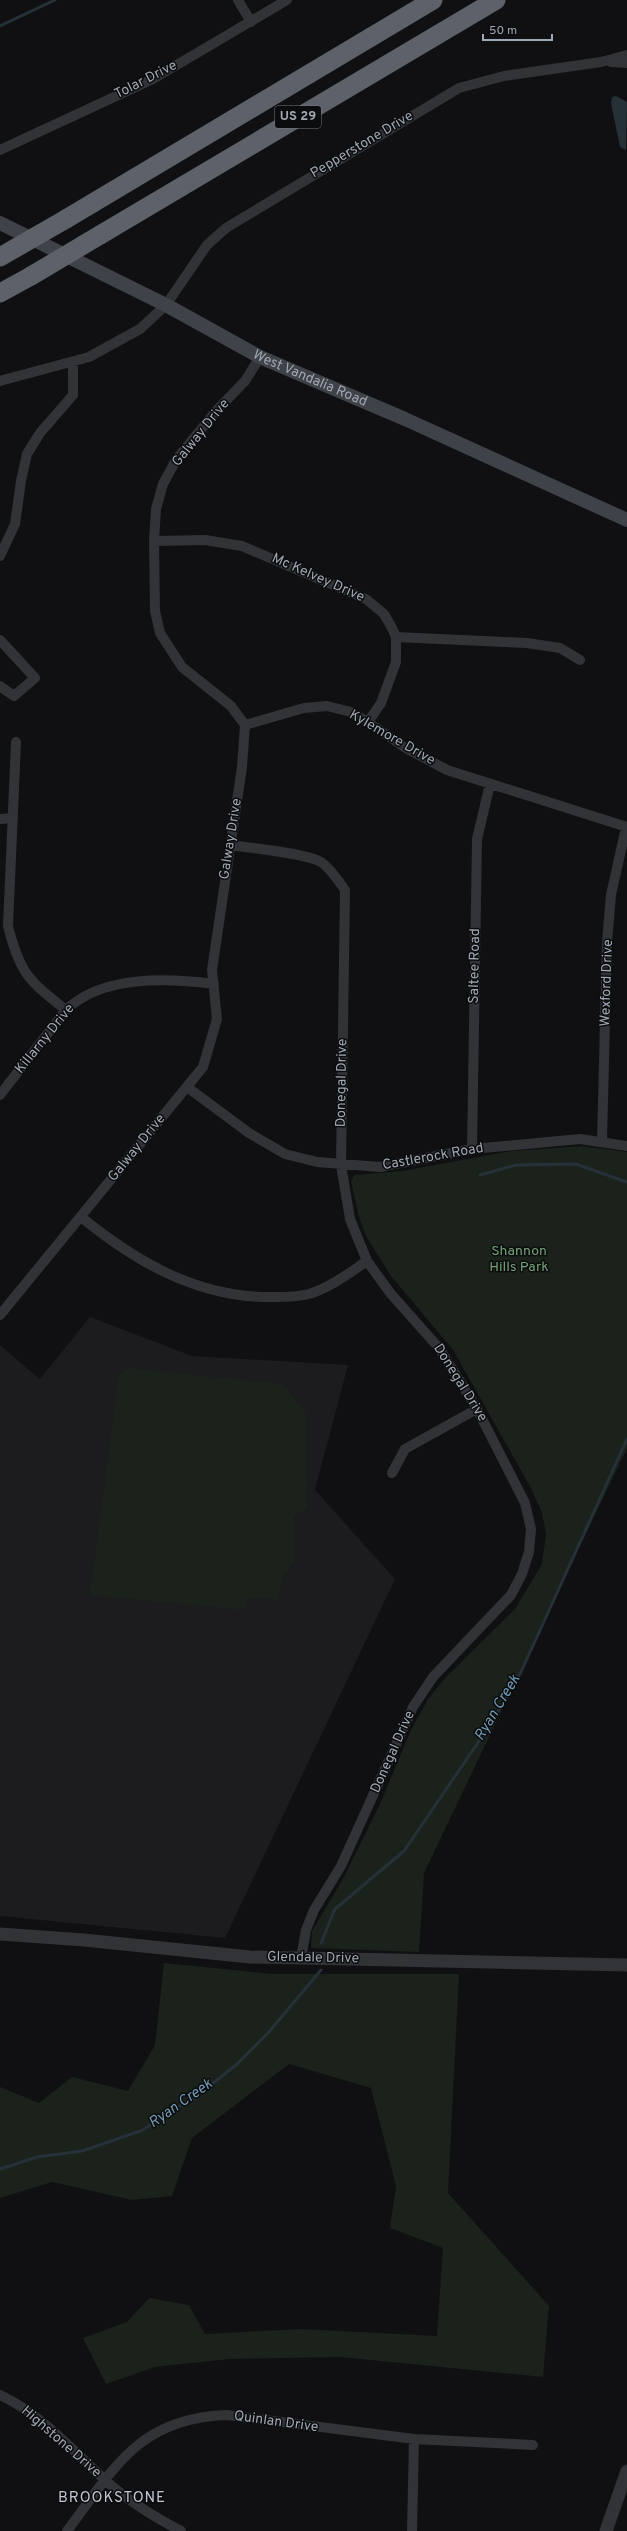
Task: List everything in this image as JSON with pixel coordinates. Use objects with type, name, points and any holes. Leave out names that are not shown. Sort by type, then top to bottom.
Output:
[{"type":"highway","name":"US 29","points":[[0,257],[433,0]]},
{"type":"highway","name":"US 29","points":[[0,293],[496,0]]},
{"type":"main road","name":"West Vandalia Road","points":[[0,223],[166,305],[260,358],[405,419],[627,520]]},
{"type":"street","points":[[238,0],[251,22]]},
{"type":"street","name":"Tolar Drive","points":[[0,150],[152,79],[287,0]]},
{"type":"street","name":"Pepperstone Drive","points":[[0,381],[73,362],[106,350],[133,333],[166,305],[207,245],[226,228],[422,108],[459,88],[485,81],[601,62],[627,55]]},
{"type":"street","name":"Pepperstone Drive","points":[[601,62],[627,63]]},
{"type":"street","name":"Galway Drive","points":[[0,1315],[203,1067],[214,1032],[217,1019],[212,970],[242,767],[245,724],[231,706],[182,667],[160,632],[155,611],[154,541],[156,509],[162,484],[176,460],[217,410],[245,381],[260,358]]},
{"type":"street","points":[[0,556],[15,524],[21,481],[27,454],[40,433],[73,395],[73,362]]},
{"type":"street","name":"Mc Kelvey Drive","points":[[154,541],[205,540],[242,546],[276,558],[366,599],[384,614],[396,637]]},
{"type":"street","points":[[368,722],[381,703],[393,675],[396,662],[396,637],[533,644],[560,648],[580,660]]},
{"type":"street","points":[[0,640],[34,678],[14,696],[0,686]]},
{"type":"street","name":"Kylemore Drive","points":[[245,724],[304,708],[327,706],[351,712],[404,747],[447,770],[626,827]]},
{"type":"street","points":[[16,742],[8,926],[15,954],[22,970],[33,984],[66,1010]]},
{"type":"street","name":"Saltee Road","points":[[472,1149],[477,839],[490,784]]},
{"type":"street","points":[[0,819],[13,818]]},
{"type":"street","name":"Wexford Drive","points":[[602,1141],[607,942],[611,895],[626,827]]},
{"type":"street","name":"Donegal Drive","points":[[230,845],[283,853],[320,862],[335,875],[345,890],[341,1164],[350,1220],[367,1261],[391,1294],[439,1348],[477,1409],[525,1502],[531,1529],[529,1552],[522,1574],[511,1596],[433,1677],[413,1707],[341,1866],[314,1910],[306,1930],[301,1958]]},
{"type":"street","name":"Killarny Drive","points":[[0,1095],[66,1010],[78,999],[102,988],[150,981],[190,981],[214,984]]},
{"type":"street","name":"Castlerock Road","points":[[187,1086],[249,1133],[285,1154],[317,1162],[380,1167],[472,1149],[580,1139],[602,1141],[627,1146]]},
{"type":"street","points":[[81,1217],[114,1244],[150,1267],[190,1284],[242,1296],[285,1298],[309,1294],[332,1284],[367,1261]]},
{"type":"street","points":[[392,1473],[405,1449],[477,1409]]},
{"type":"street","name":"Glendale Drive","points":[[0,1934],[84,1940],[211,1954],[301,1958],[627,1965]]},
{"type":"street","name":"Highstone Drive","points":[[0,2395],[38,2419],[106,2481],[136,2505],[181,2531]]},
{"type":"street","name":"Quinlan Drive","points":[[67,2531],[121,2460],[152,2433],[175,2423],[203,2416],[227,2415],[414,2439],[533,2445]]},
{"type":"street","points":[[412,2531],[414,2439]]},
{"type":"street","points":[[606,2531],[627,2471]]},
{"type":"shaded area","points":[[616,96],[627,102],[626,150],[620,147],[611,103],[612,97]]},
{"type":"shaded area","points":[[90,1317],[192,1356],[348,1365],[315,1490],[395,1579],[225,1938],[0,1916],[0,1345],[40,1379]]},
{"type":"green space","name":"Shannon Hills Park","points":[[582,1146],[627,1152],[627,1448],[424,1873],[419,1952],[311,1948],[312,1931],[344,1877],[380,1804],[411,1730],[428,1699],[446,1677],[515,1609],[542,1564],[546,1534],[542,1513],[531,1488],[453,1350],[391,1276],[366,1236],[359,1217],[351,1181],[354,1175],[402,1171],[512,1151]]},
{"type":"green space","points":[[128,1368],[283,1384],[306,1413],[307,1508],[294,1516],[295,1560],[282,1578],[278,1601],[259,1597],[249,1598],[244,1610],[90,1595],[119,1375]]},
{"type":"green space","points":[[164,1963],[272,1974],[459,1974],[448,2193],[549,2306],[543,2377],[340,2357],[229,2359],[155,2367],[106,2384],[83,2338],[127,2322],[149,2298],[189,2305],[205,2334],[301,2329],[437,2336],[443,2248],[390,2228],[396,2186],[371,2088],[289,2064],[192,2138],[172,2196],[132,2200],[52,2182],[0,2198],[0,2087],[39,2103],[72,2077],[128,2091],[155,2045]]},
{"type":"waterway","points":[[0,26],[55,0]]},
{"type":"waterway","points":[[480,1175],[516,1165],[576,1164],[627,1182]]},
{"type":"waterway","name":"Ryan Creek","points":[[321,1943],[335,1909],[404,1851],[492,1722],[521,1672],[627,1439]]},
{"type":"waterway","name":"Ryan Creek","points":[[0,2169],[37,2157],[82,2151],[143,2130],[170,2111],[192,2100],[236,2065],[268,2033],[321,1970]]},
{"type":"district","name":"BROOKSTONE","points":[[112,2498]]}]
